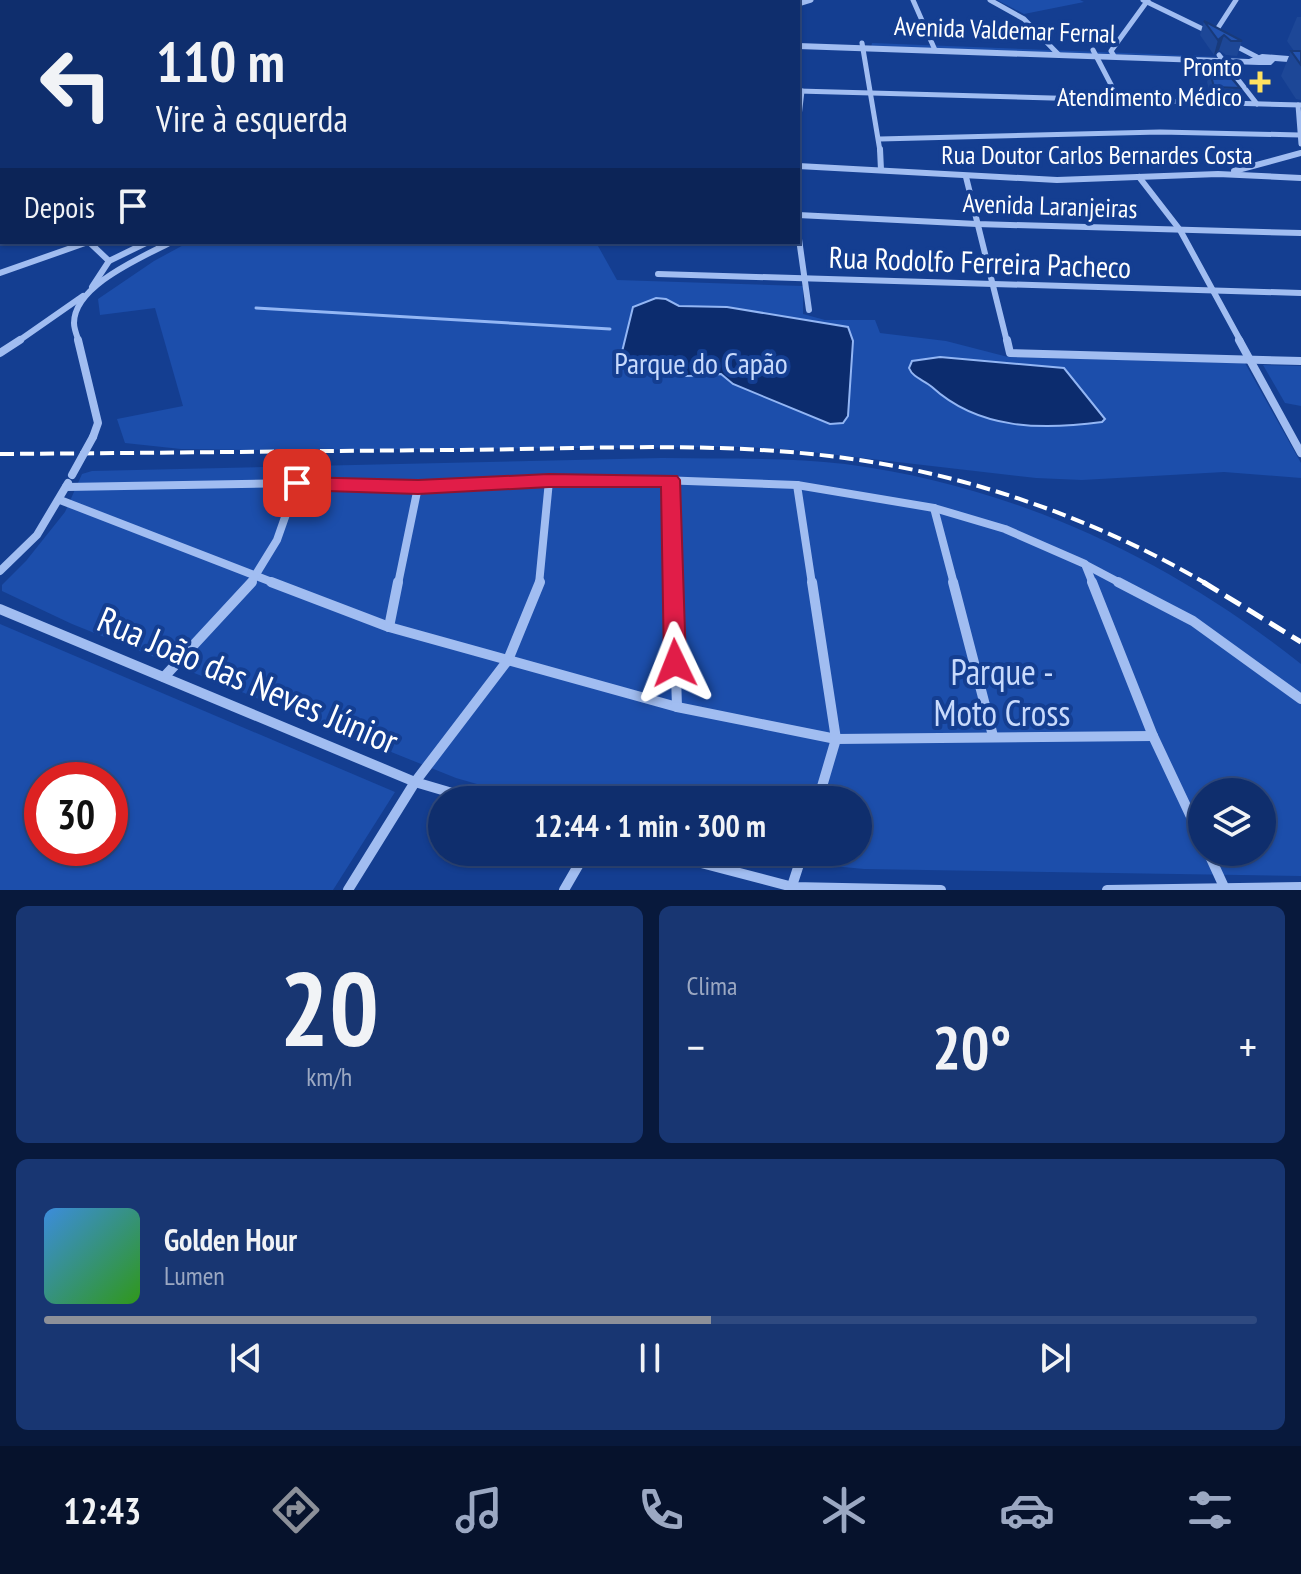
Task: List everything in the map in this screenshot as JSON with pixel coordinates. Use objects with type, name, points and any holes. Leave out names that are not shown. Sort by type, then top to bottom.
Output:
[{"type":"street","points":[[913,0],[934,48]]},
{"type":"street","points":[[990,0],[1024,19],[1058,52]]},
{"type":"street","points":[[1113,54],[1145,0],[1261,59]]},
{"type":"street","points":[[1214,34],[1236,0]]},
{"type":"street","name":"Avenida Valdemar Fernal","points":[[800,43],[1261,59],[1300,63]]},
{"type":"street","points":[[862,45],[880,139],[881,170]]},
{"type":"street","points":[[1095,53],[1119,100]]},
{"type":"street","points":[[1221,58],[1257,104]]},
{"type":"street","points":[[800,91],[1299,105],[1301,144]]},
{"type":"street","points":[[880,139],[1160,132],[1299,135]]},
{"type":"street","points":[[1218,174],[1264,165],[1301,153]]},
{"type":"street","name":"Rua Doutor Carlos Bernardes Costa","points":[[800,166],[1057,180],[1218,174],[1301,178]]},
{"type":"street","points":[[966,177],[1010,353],[1301,361]]},
{"type":"street","points":[[1139,177],[1180,230],[1301,453]]},
{"type":"street","name":"Avenida Laranjeiras","points":[[800,215],[977,224],[1301,233]]},
{"type":"street","points":[[800,243],[809,310]]},
{"type":"street","points":[[0,273],[82,244]]},
{"type":"street","points":[[90,244],[109,261],[136,260]]},
{"type":"street","points":[[0,571],[37,535],[60,500],[98,423],[74,322],[87,294],[109,261],[144,244]]},
{"type":"street","points":[[0,353],[136,260],[167,244]]},
{"type":"street","name":"Rua Rodolfo Ferreira Pacheco","points":[[658,274],[1301,293]]},
{"type":"street","points":[[66,487],[297,483],[418,487],[670,480],[797,485],[934,508],[1005,529],[1085,564],[1193,621],[1301,699]]},
{"type":"street","points":[[670,480],[677,707]]},
{"type":"street","points":[[348,890],[415,782],[508,660],[540,582],[549,481]]},
{"type":"street","points":[[164,677],[257,576],[277,540],[297,483]]},
{"type":"street","points":[[797,485],[836,739],[822,786]]},
{"type":"street","points":[[389,627],[418,487]]},
{"type":"street","points":[[60,500],[389,627],[677,707],[836,739],[1153,736]]},
{"type":"street","points":[[934,508],[993,736]]},
{"type":"street","points":[[1085,564],[1153,736],[1188,810]]},
{"type":"street","name":"Rua João das Neves Júnior","points":[[0,609],[429,786]]},
{"type":"street","points":[[564,890],[578,866]]},
{"type":"street","points":[[711,866],[792,888],[941,890]]},
{"type":"street","points":[[792,888],[799,866]]},
{"type":"street","points":[[1214,866],[1225,889]]},
{"type":"street","points":[[1107,890],[1301,887]]},
{"type":"green space","points":[[997,0],[1080,0],[1084,2],[1024,14]]},
{"type":"green space","points":[[872,43],[1253,58],[871,47]]},
{"type":"green space","name":"Parque do Capão","points":[[185,244],[592,244],[598,246],[617,280],[803,286],[803,314],[825,320],[875,320],[880,333],[946,341],[1008,357],[1245,363],[1301,463],[1301,478],[1224,472],[1082,480],[1036,478],[785,449],[742,447],[253,450],[181,449],[125,443],[117,419],[183,406],[155,308],[100,315],[98,299]]},
{"type":"green space","points":[[1263,365],[1301,366],[1301,406],[1285,403]]},
{"type":"green space","name":"Parque - Moto Cross","points":[[662,458],[777,459],[845,464],[908,475],[1028,509],[1086,532],[1143,560],[1197,591],[1301,664],[1301,876],[832,866],[872,866],[872,786],[484,786],[456,778],[72,624],[2,591],[2,585],[26,561],[65,512],[82,474],[92,471]]},
{"type":"green space","points":[[0,624],[395,792],[333,890],[0,890]]},
{"type":"shaded area","points":[[656,298],[679,306],[727,307],[848,327],[853,341],[848,416],[843,423],[830,424],[733,384],[721,374],[683,376],[654,368],[626,366],[621,356],[633,307]]},
{"type":"shaded area","points":[[940,357],[1064,368],[1105,419],[1079,425],[1034,426],[1012,424],[970,412],[916,377],[909,368],[912,361]]},
{"type":"building","points":[[1204,21],[1242,41],[1231,41],[1224,35],[1218,40]]},
{"type":"building","points":[[1291,51],[1301,51],[1301,65]]},
{"type":"building","points":[[1210,72],[1227,73],[1240,88],[1214,87]]},
{"type":"waterway","points":[[256,308],[610,329]]},
{"type":"railway","points":[[0,454],[658,447],[809,454],[904,468],[994,491],[1082,522],[1207,584]]},
{"type":"railway","points":[[1203,582],[1301,642]]},
{"type":"place","name":"Pronto Atendimento Médico","points":[[1260,82]]},
{"type":"route","points":[[297,483],[418,487],[670,480],[675,663]]}]
